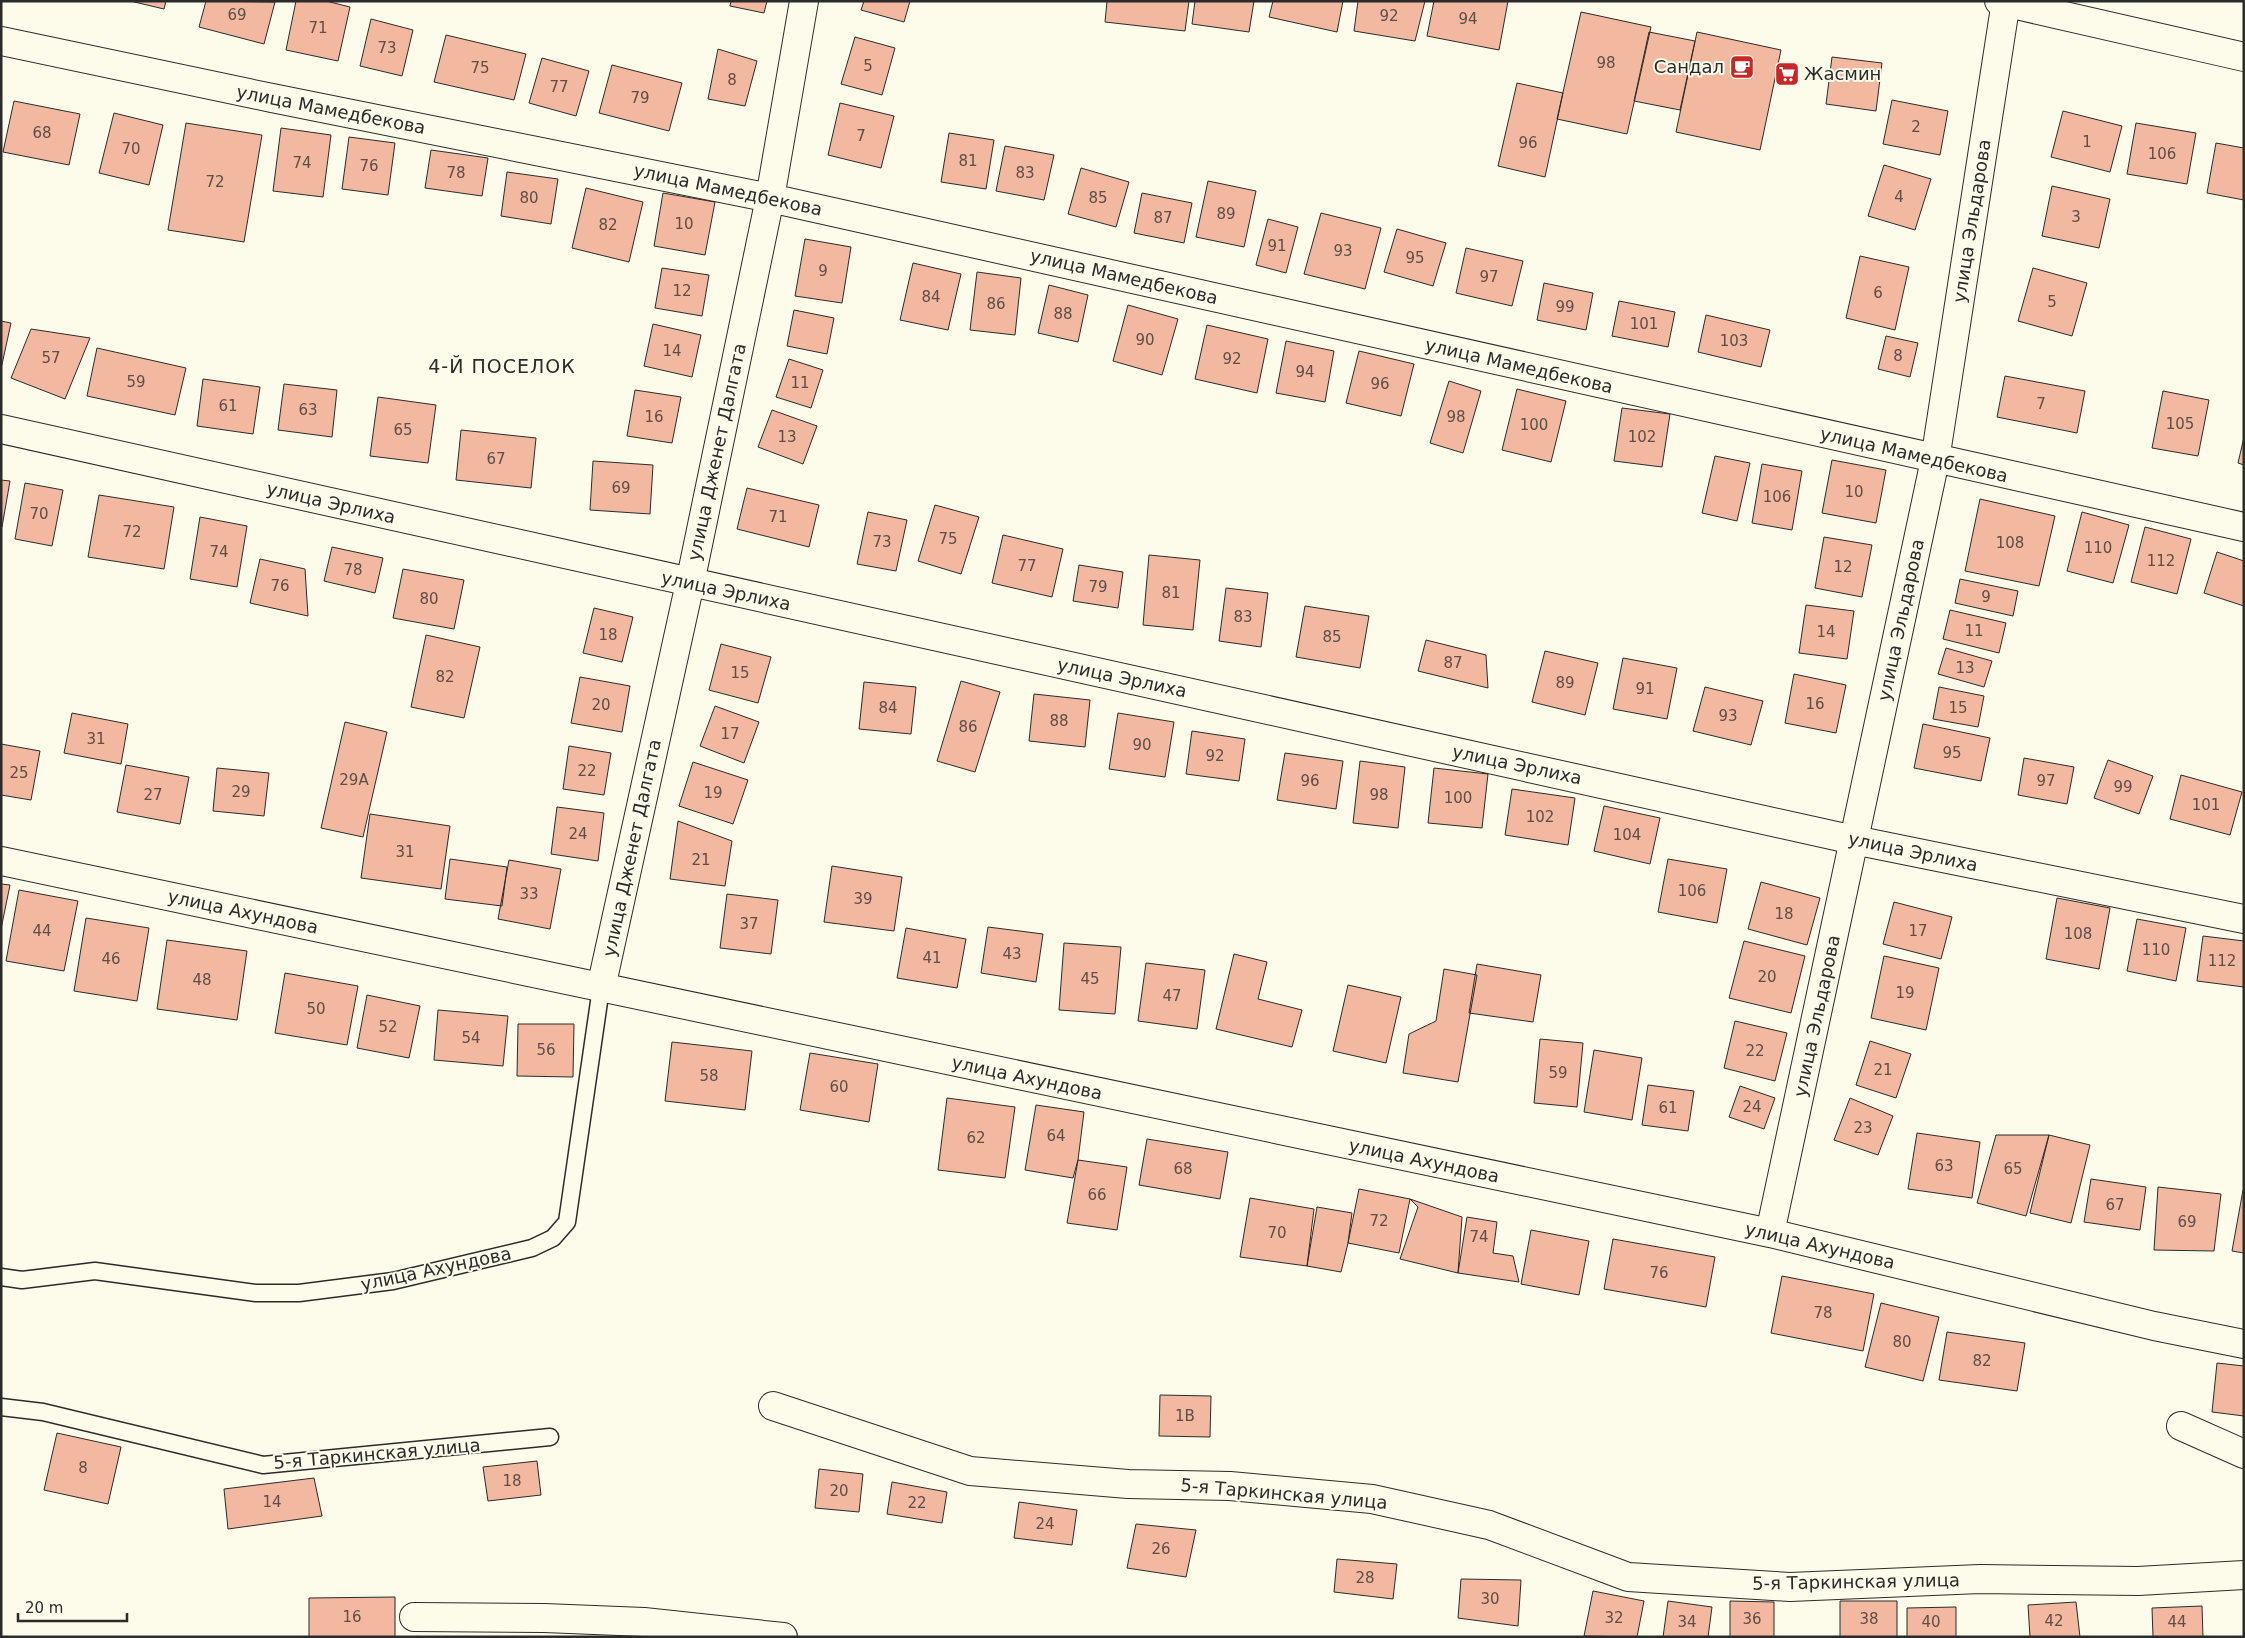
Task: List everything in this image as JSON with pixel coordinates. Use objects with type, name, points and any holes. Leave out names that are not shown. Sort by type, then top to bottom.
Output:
[{"type":"street","name":"улица Дженет Далгата","points":[[602,988],[690,583],[770,198],[804,1]]},
{"type":"street","points":[[2007,2],[2244,51]]},
{"type":"street","points":[[2007,2],[2244,57]]},
{"type":"street","name":"улица Эльдарова","points":[[1770,1233],[1935,460],[2007,2]]},
{"type":"street","name":"улица Мамедбекова","points":[[1,41],[272,98],[770,198],[1935,460],[2244,527]]},
{"type":"street","name":"улица Эрлиха","points":[[1,429],[1854,840],[2244,919]]},
{"type":"street","name":"улица Ахундова","points":[[1,861],[1770,1233],[2154,1326],[2244,1344]]},
{"type":"street","name":"5-я Таркинская улица","points":[[773,1406],[970,1471],[1128,1484],[1230,1486],[1372,1498],[1489,1525],[1628,1577],[1790,1587],[1980,1579],[2138,1581],[2244,1576]]},
{"type":"street","points":[[2181,1426],[2244,1454]]},
{"type":"street","points":[[414,1617],[544,1618],[635,1622],[783,1637]]},
{"type":"lane","name":"улица Ахундова","points":[[1,1277],[22,1280],[95,1271],[256,1293],[299,1293],[393,1281],[532,1248],[553,1238],[567,1222],[602,988]]},
{"type":"lane","name":"5-я Таркинская улица","points":[[1,1407],[43,1412],[263,1465],[550,1437]]},
{"type":"building","points":[[130,1],[166,1],[164,9]]},
{"type":"building","points":[[206,1],[275,2],[264,44],[199,27]]},
{"type":"building","points":[[296,1],[326,1],[350,7],[338,61],[286,50]]},
{"type":"building","points":[[731,1],[767,1],[764,13],[730,6]]},
{"type":"building","points":[[864,1],[910,1],[904,22],[861,10]]},
{"type":"building","points":[[1107,1],[1189,1],[1185,31],[1105,22]]},
{"type":"building","points":[[1195,1],[1254,1],[1249,32],[1192,24]]},
{"type":"building","points":[[1273,1],[1343,1],[1337,32],[1269,17]]},
{"type":"building","points":[[1358,1],[1425,1],[1415,41],[1354,31]]},
{"type":"building","points":[[1434,1],[1508,1],[1499,50],[1427,36]]},
{"type":"building","points":[[1581,12],[1651,27],[1627,134],[1557,119]]},
{"type":"building","points":[[371,19],[413,30],[402,76],[360,66]]},
{"type":"building","points":[[1649,32],[1695,41],[1680,110],[1634,101]]},
{"type":"building","points":[[1697,32],[1781,50],[1760,150],[1676,132]]},
{"type":"building","points":[[446,35],[526,54],[514,100],[434,82]]},
{"type":"building","points":[[855,37],[895,48],[882,95],[841,84]]},
{"type":"building","points":[[718,49],[757,61],[745,106],[708,99]]},
{"type":"building","points":[[1832,57],[1882,63],[1876,111],[1826,104]]},
{"type":"building","points":[[542,58],[589,71],[576,116],[529,103]]},
{"type":"building","points":[[612,65],[682,83],[669,131],[599,113]]},
{"type":"building","points":[[1517,83],[1563,93],[1545,177],[1498,166]]},
{"type":"building","points":[[1892,100],[1948,111],[1940,155],[1883,144]]},
{"type":"building","points":[[14,101],[80,114],[69,165],[3,152]]},
{"type":"building","points":[[840,103],[894,116],[881,168],[828,155]]},
{"type":"building","points":[[2063,111],[2122,126],[2110,172],[2051,157]]},
{"type":"building","points":[[114,113],[163,125],[149,185],[99,173]]},
{"type":"building","points":[[186,123],[262,135],[244,242],[168,230]]},
{"type":"building","points":[[2136,123],[2196,133],[2187,184],[2127,174]]},
{"type":"building","points":[[281,128],[331,135],[323,197],[273,191]]},
{"type":"building","points":[[949,133],[994,140],[986,189],[941,182]]},
{"type":"building","points":[[349,137],[395,143],[388,195],[342,189]]},
{"type":"building","points":[[2216,143],[2244,148],[2244,200],[2207,193]]},
{"type":"building","points":[[1005,146],[1054,155],[1044,200],[996,191]]},
{"type":"building","points":[[431,150],[488,158],[482,196],[425,188]]},
{"type":"building","points":[[1884,165],[1931,179],[1915,230],[1868,216]]},
{"type":"building","points":[[1081,168],[1129,182],[1116,227],[1068,214]]},
{"type":"building","points":[[507,172],[558,179],[551,224],[501,216]]},
{"type":"building","points":[[1208,181],[1256,191],[1244,247],[1196,237]]},
{"type":"building","points":[[2052,186],[2110,199],[2099,248],[2042,236]]},
{"type":"building","points":[[586,188],[643,202],[629,262],[572,248]]},
{"type":"building","points":[[663,193],[715,202],[705,255],[654,246]]},
{"type":"building","points":[[1142,193],[1192,203],[1184,243],[1134,233]]},
{"type":"building","points":[[1321,213],[1381,228],[1365,289],[1304,274]]},
{"type":"building","points":[[1268,219],[1298,227],[1286,273],[1256,265]]},
{"type":"building","points":[[1397,229],[1446,243],[1433,286],[1384,272]]},
{"type":"building","points":[[805,239],[851,247],[842,303],[795,296]]},
{"type":"building","points":[[1466,248],[1523,261],[1512,306],[1456,293]]},
{"type":"building","points":[[1860,256],[1909,267],[1895,330],[1846,318]]},
{"type":"building","points":[[913,263],[961,274],[948,330],[900,320]]},
{"type":"building","points":[[662,268],[709,275],[702,316],[655,308]]},
{"type":"building","points":[[2033,268],[2087,283],[2072,336],[2018,321]]},
{"type":"building","points":[[977,272],[1021,278],[1015,335],[970,330]]},
{"type":"building","points":[[1544,283],[1593,293],[1586,330],[1537,320]]},
{"type":"building","points":[[1049,285],[1088,295],[1078,342],[1038,333]]},
{"type":"building","points":[[1619,301],[1675,312],[1668,347],[1612,336]]},
{"type":"building","points":[[1128,305],[1178,319],[1162,375],[1113,361]]},
{"type":"building","points":[[794,310],[834,318],[827,354],[787,346]]},
{"type":"building","points":[[1706,315],[1770,330],[1761,367],[1698,352]]},
{"type":"building","points":[[1,321],[11,323],[1,369]]},
{"type":"building","points":[[653,324],[701,335],[692,377],[644,366]]},
{"type":"building","points":[[1207,325],[1268,339],[1257,393],[1195,379]]},
{"type":"building","points":[[31,329],[90,338],[65,399],[11,378]]},
{"type":"building","points":[[1886,336],[1918,343],[1910,377],[1878,369]]},
{"type":"building","points":[[1286,341],[1334,351],[1325,402],[1276,393]]},
{"type":"building","points":[[97,348],[186,368],[175,415],[87,396]]},
{"type":"building","points":[[1359,351],[1414,364],[1401,416],[1346,403]]},
{"type":"building","points":[[789,359],[823,370],[811,408],[776,397]]},
{"type":"building","points":[[2005,376],[2085,391],[2077,433],[1997,417]]},
{"type":"building","points":[[203,379],[260,387],[253,434],[197,426]]},
{"type":"building","points":[[1449,381],[1481,391],[1463,453],[1430,443]]},
{"type":"building","points":[[284,384],[337,390],[332,437],[278,430]]},
{"type":"building","points":[[1517,389],[1566,401],[1551,462],[1502,450]]},
{"type":"building","points":[[635,390],[681,397],[672,443],[627,436]]},
{"type":"building","points":[[2163,391],[2209,400],[2198,456],[2152,448]]},
{"type":"building","points":[[378,397],[436,405],[428,463],[370,456]]},
{"type":"building","points":[[1622,408],[1670,414],[1662,467],[1614,461]]},
{"type":"building","points":[[772,410],[817,426],[803,464],[758,447]]},
{"type":"building","points":[[461,430],[536,438],[531,488],[456,480]]},
{"type":"building","points":[[2244,437],[2244,465],[2238,463]]},
{"type":"building","points":[[1715,456],[1750,463],[1737,521],[1702,513]]},
{"type":"building","points":[[1832,460],[1886,470],[1876,523],[1822,513]]},
{"type":"building","points":[[593,461],[653,465],[650,514],[590,510]]},
{"type":"building","points":[[1762,464],[1802,471],[1792,530],[1752,523]]},
{"type":"building","points":[[1,480],[10,481],[2,527],[1,527]]},
{"type":"building","points":[[25,483],[63,490],[52,546],[15,539]]},
{"type":"building","points":[[747,488],[819,505],[809,547],[737,529]]},
{"type":"building","points":[[99,495],[174,507],[164,569],[88,557]]},
{"type":"building","points":[[1980,499],[2055,516],[2039,586],[1965,571]]},
{"type":"building","points":[[935,505],[979,517],[961,574],[918,561]]},
{"type":"building","points":[[868,512],[907,520],[896,571],[857,564]]},
{"type":"building","points":[[2082,512],[2129,525],[2113,583],[2067,571]]},
{"type":"building","points":[[200,517],[247,526],[237,587],[190,579]]},
{"type":"building","points":[[2145,527],[2191,539],[2177,594],[2131,582]]},
{"type":"building","points":[[1003,535],[1063,549],[1052,597],[992,583]]},
{"type":"building","points":[[1824,537],[1872,545],[1862,597],[1815,588]]},
{"type":"building","points":[[332,547],[383,558],[375,593],[324,581]]},
{"type":"building","points":[[2217,552],[2244,561],[2244,606],[2204,593]]},
{"type":"building","points":[[1149,555],[1200,560],[1193,630],[1143,625]]},
{"type":"building","points":[[260,559],[305,569],[308,616],[250,603]]},
{"type":"building","points":[[1079,565],[1123,572],[1118,608],[1073,601]]},
{"type":"building","points":[[403,569],[464,580],[454,629],[393,618]]},
{"type":"building","points":[[1960,579],[2018,591],[2013,616],[1955,603]]},
{"type":"building","points":[[1226,588],[1268,593],[1261,647],[1219,641]]},
{"type":"building","points":[[1806,605],[1854,611],[1847,659],[1799,653]]},
{"type":"building","points":[[1305,606],[1369,616],[1360,668],[1296,657]]},
{"type":"building","points":[[594,608],[633,617],[622,662],[583,653]]},
{"type":"building","points":[[1950,610],[2006,623],[1999,653],[1943,639]]},
{"type":"building","points":[[426,635],[480,647],[464,718],[411,707]]},
{"type":"building","points":[[1426,640],[1486,655],[1488,688],[1418,671]]},
{"type":"building","points":[[721,644],[771,657],[758,703],[709,690]]},
{"type":"building","points":[[1946,648],[1992,661],[1984,687],[1938,674]]},
{"type":"building","points":[[1545,651],[1598,663],[1585,715],[1532,702]]},
{"type":"building","points":[[1623,658],[1677,668],[1667,719],[1613,709]]},
{"type":"building","points":[[1794,674],[1846,685],[1836,733],[1785,723]]},
{"type":"building","points":[[580,677],[630,686],[622,732],[571,723]]},
{"type":"building","points":[[961,681],[1000,692],[975,772],[937,761]]},
{"type":"building","points":[[864,682],[916,687],[911,734],[859,729]]},
{"type":"building","points":[[1705,687],[1763,701],[1751,745],[1693,731]]},
{"type":"building","points":[[1939,687],[1984,696],[1978,727],[1933,719]]},
{"type":"building","points":[[1034,694],[1090,700],[1085,747],[1029,741]]},
{"type":"building","points":[[715,706],[759,722],[744,763],[700,746]]},
{"type":"building","points":[[72,713],[128,724],[121,764],[64,753]]},
{"type":"building","points":[[1118,713],[1174,722],[1165,777],[1109,769]]},
{"type":"building","points":[[345,722],[387,732],[363,837],[321,828]]},
{"type":"building","points":[[1923,724],[1990,738],[1981,781],[1914,768]]},
{"type":"building","points":[[1192,731],[1245,739],[1239,781],[1186,774]]},
{"type":"building","points":[[1,744],[40,751],[31,800],[1,795]]},
{"type":"building","points":[[569,746],[611,753],[604,795],[563,789]]},
{"type":"building","points":[[1285,753],[1343,761],[1336,809],[1277,800]]},
{"type":"building","points":[[2024,758],[2074,767],[2067,804],[2018,795]]},
{"type":"building","points":[[2108,760],[2153,776],[2139,814],[2094,798]]},
{"type":"building","points":[[1360,761],[1405,767],[1398,828],[1353,823]]},
{"type":"building","points":[[693,762],[748,780],[733,824],[679,806]]},
{"type":"building","points":[[126,765],[189,777],[180,824],[117,812]]},
{"type":"building","points":[[217,768],[269,773],[264,816],[213,811]]},
{"type":"building","points":[[1434,768],[1488,774],[1482,828],[1428,823]]},
{"type":"building","points":[[2181,775],[2242,792],[2230,835],[2170,819]]},
{"type":"building","points":[[1512,789],[1575,798],[1568,845],[1505,835]]},
{"type":"building","points":[[1604,806],[1660,818],[1650,864],[1594,851]]},
{"type":"building","points":[[557,807],[604,813],[598,861],[551,854]]},
{"type":"building","points":[[370,814],[450,826],[441,889],[361,878]]},
{"type":"building","points":[[678,821],[732,841],[725,886],[670,879]]},
{"type":"building","points":[[450,859],[507,867],[502,906],[445,899]]},
{"type":"building","points":[[1668,859],[1727,869],[1717,923],[1658,912]]},
{"type":"building","points":[[509,860],[561,869],[550,929],[498,919]]},
{"type":"building","points":[[832,866],[902,877],[894,931],[824,922]]},
{"type":"building","points":[[1761,882],[1820,898],[1807,945],[1748,929]]},
{"type":"building","points":[[1,884],[10,885],[1,929]]},
{"type":"building","points":[[19,890],[78,901],[64,971],[6,961]]},
{"type":"building","points":[[727,894],[778,900],[771,954],[720,948]]},
{"type":"building","points":[[2057,898],[2110,908],[2099,969],[2046,959]]},
{"type":"building","points":[[1894,902],[1952,917],[1941,959],[1883,944]]},
{"type":"building","points":[[86,918],[149,928],[137,1001],[74,991]]},
{"type":"building","points":[[2137,919],[2186,928],[2176,981],[2127,971]]},
{"type":"building","points":[[988,927],[1043,934],[1036,982],[981,973]]},
{"type":"building","points":[[906,928],[966,939],[957,988],[897,978]]},
{"type":"building","points":[[2203,936],[2244,941],[2244,987],[2197,981]]},
{"type":"building","points":[[167,940],[247,951],[237,1020],[157,1009]]},
{"type":"building","points":[[1744,941],[1805,956],[1791,1013],[1729,998]]},
{"type":"building","points":[[1064,943],[1121,947],[1115,1014],[1059,1010]]},
{"type":"building","points":[[1234,954],[1267,962],[1258,999],[1302,1010],[1292,1047],[1216,1029]]},
{"type":"building","points":[[1884,956],[1939,968],[1926,1030],[1871,1018]]},
{"type":"building","points":[[1146,963],[1205,970],[1197,1029],[1138,1021]]},
{"type":"building","points":[[1477,964],[1541,975],[1533,1022],[1469,1013]]},
{"type":"building","points":[[1444,969],[1477,975],[1458,1082],[1403,1073],[1409,1034],[1436,1021]]},
{"type":"building","points":[[285,973],[358,986],[347,1045],[275,1033]]},
{"type":"building","points":[[1348,985],[1401,997],[1386,1063],[1333,1051]]},
{"type":"building","points":[[367,995],[420,1006],[409,1058],[357,1048]]},
{"type":"building","points":[[438,1010],[508,1016],[503,1066],[434,1060]]},
{"type":"building","points":[[1735,1021],[1787,1033],[1775,1081],[1724,1068]]},
{"type":"building","points":[[518,1024],[574,1024],[573,1077],[517,1076]]},
{"type":"building","points":[[1540,1039],[1583,1043],[1577,1107],[1534,1103]]},
{"type":"building","points":[[1870,1041],[1911,1054],[1896,1098],[1856,1085]]},
{"type":"building","points":[[672,1042],[752,1051],[745,1110],[665,1101]]},
{"type":"building","points":[[1594,1050],[1642,1058],[1632,1120],[1584,1112]]},
{"type":"building","points":[[810,1053],[878,1064],[869,1122],[800,1110]]},
{"type":"building","points":[[1648,1085],[1694,1091],[1688,1131],[1642,1125]]},
{"type":"building","points":[[1740,1086],[1775,1098],[1764,1129],[1729,1117]]},
{"type":"building","points":[[947,1098],[1015,1107],[1005,1178],[938,1170]]},
{"type":"building","points":[[1850,1098],[1893,1116],[1878,1155],[1834,1140]]},
{"type":"building","points":[[1036,1105],[1084,1112],[1078,1160],[1073,1178],[1025,1170]]},
{"type":"building","points":[[1917,1133],[1980,1142],[1972,1198],[1908,1189]]},
{"type":"building","points":[[1996,1135],[2049,1135],[2026,1216],[1977,1203]]},
{"type":"building","points":[[2049,1135],[2090,1145],[2071,1223],[2030,1213]]},
{"type":"building","points":[[1147,1139],[1228,1152],[1220,1199],[1139,1185]]},
{"type":"building","points":[[1078,1160],[1127,1167],[1117,1230],[1067,1223]]},
{"type":"building","points":[[2091,1179],[2146,1187],[2140,1230],[2084,1222]]},
{"type":"building","points":[[2158,1187],[2221,1194],[2214,1251],[2154,1250]]},
{"type":"building","points":[[1359,1189],[1410,1199],[1399,1253],[1348,1243]]},
{"type":"building","points":[[2244,1190],[2244,1253],[2232,1251]]},
{"type":"building","points":[[1250,1198],[1314,1209],[1307,1266],[1240,1257]]},
{"type":"building","points":[[1410,1199],[1462,1217],[1458,1273],[1400,1259],[1418,1207]]},
{"type":"building","points":[[1317,1207],[1352,1213],[1348,1243],[1341,1272],[1307,1266]]},
{"type":"building","points":[[1467,1217],[1497,1222],[1493,1253],[1513,1256],[1519,1282],[1458,1273]]},
{"type":"building","points":[[1531,1230],[1589,1241],[1579,1295],[1521,1284]]},
{"type":"building","points":[[1613,1239],[1715,1257],[1706,1307],[1604,1289]]},
{"type":"building","points":[[1782,1276],[1874,1294],[1863,1351],[1771,1333]]},
{"type":"building","points":[[1881,1303],[1939,1317],[1923,1381],[1865,1367]]},
{"type":"building","points":[[1947,1332],[2025,1343],[2017,1391],[1939,1380]]},
{"type":"building","points":[[2217,1363],[2244,1366],[2244,1416],[2212,1412]]},
{"type":"building","points":[[1160,1395],[1211,1396],[1210,1437],[1159,1436]]},
{"type":"building","points":[[57,1433],[121,1447],[108,1504],[44,1490]]},
{"type":"building","points":[[537,1461],[541,1495],[488,1501],[483,1467]]},
{"type":"building","points":[[819,1469],[863,1474],[859,1512],[815,1508]]},
{"type":"building","points":[[314,1478],[322,1516],[228,1529],[224,1489]]},
{"type":"building","points":[[892,1482],[947,1492],[942,1523],[887,1514]]},
{"type":"building","points":[[1019,1502],[1077,1510],[1072,1545],[1014,1538]]},
{"type":"building","points":[[1136,1524],[1196,1530],[1186,1577],[1127,1568]]},
{"type":"building","points":[[1337,1559],[1397,1564],[1393,1599],[1334,1592]]},
{"type":"building","points":[[1461,1579],[1521,1580],[1518,1626],[1458,1618]]},
{"type":"building","points":[[1593,1591],[1644,1601],[1637,1637],[1584,1636]]},
{"type":"building","points":[[395,1597],[395,1637],[309,1637],[309,1598]]},
{"type":"building","points":[[1668,1601],[1712,1607],[1708,1637],[1663,1637]]},
{"type":"building","points":[[1730,1601],[1774,1602],[1774,1637],[1730,1637]]},
{"type":"building","points":[[1840,1601],[1897,1601],[1897,1637],[1840,1637]]},
{"type":"building","points":[[2076,1602],[2080,1637],[2030,1637],[2028,1605]]},
{"type":"building","points":[[2202,1606],[2203,1637],[2153,1637],[2152,1608]]},
{"type":"building","points":[[1956,1607],[1956,1637],[1907,1637],[1907,1608]]},
{"type":"place","name":"Сандал","points":[[1742,67]]},
{"type":"place","name":"Жасмин","points":[[1787,74]]},
{"type":"district","name":"4-Й ПОСЕЛОК","points":[[502,366]]}]
